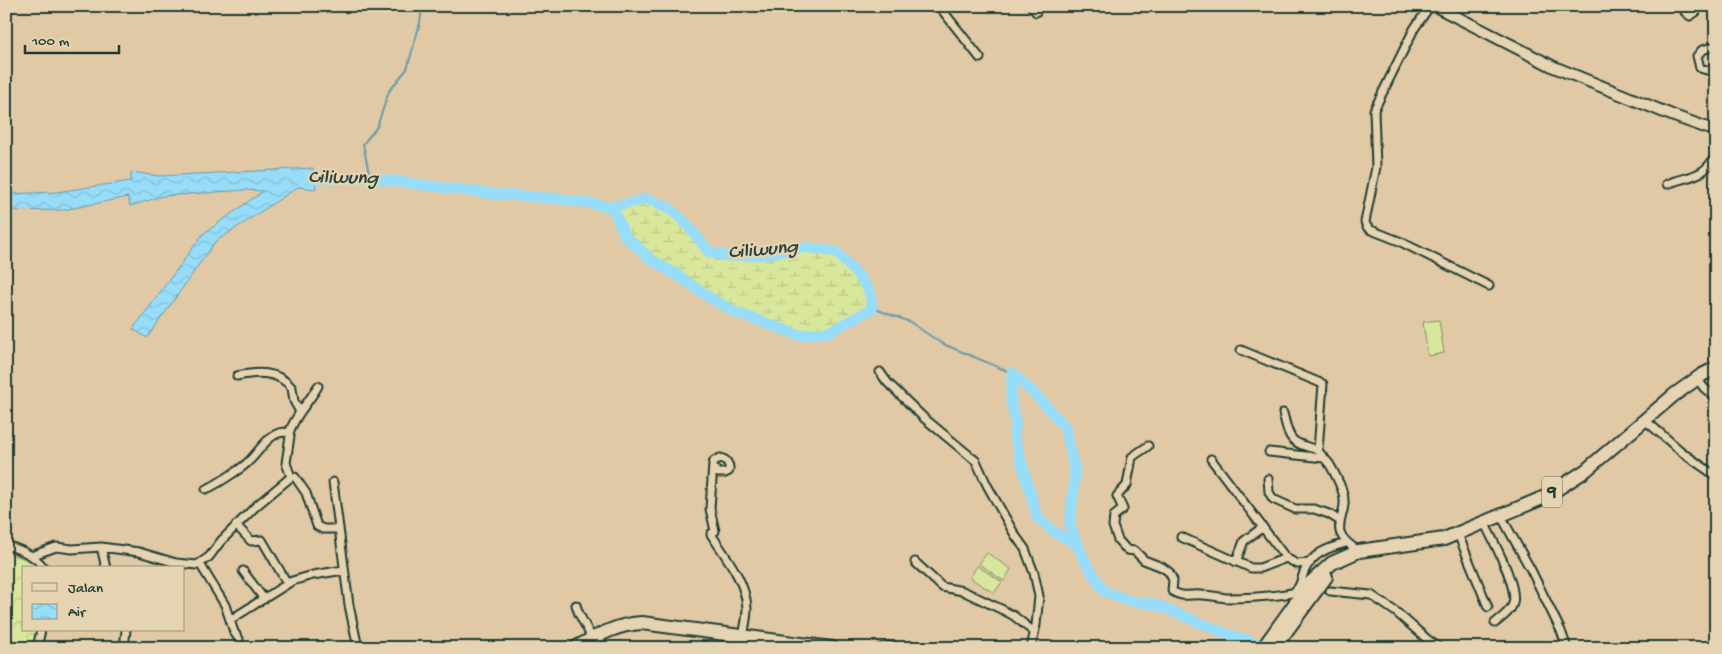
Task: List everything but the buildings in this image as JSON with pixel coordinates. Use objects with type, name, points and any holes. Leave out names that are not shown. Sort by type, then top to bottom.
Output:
[{"type":"highway","name":"9","points":[[1263,648],[1309,584],[1327,567],[1352,552],[1432,542],[1458,534],[1545,497],[1596,463],[1697,378],[1716,368]]},
{"type":"highway","points":[[1274,648],[1322,582],[1352,552]]},
{"type":"highway","points":[[575,648],[594,641],[616,627],[642,622],[741,640],[832,648]]},
{"type":"street","points":[[939,6],[980,58]]},
{"type":"street","points":[[1430,6],[1414,29],[1374,110],[1376,167],[1365,222],[1371,230],[1399,241],[1489,286]]},
{"type":"street","points":[[1435,6],[1450,9],[1508,45],[1554,67],[1716,131]]},
{"type":"street","points":[[1686,6],[1685,12],[1690,16],[1696,12],[1695,6]]},
{"type":"street","points":[[1716,46],[1702,50],[1697,56],[1700,68],[1710,71],[1716,76]]},
{"type":"street","points":[[1667,184],[1703,172],[1709,167],[1716,155]]},
{"type":"street","points":[[1241,350],[1323,384],[1318,450]]},
{"type":"street","points":[[237,376],[255,372],[278,376],[292,388],[294,401],[300,410]]},
{"type":"street","points":[[880,372],[887,382],[924,418],[976,461],[1010,527],[1025,549],[1039,596],[1031,648]]},
{"type":"street","points":[[1697,378],[1704,388],[1716,398]]},
{"type":"street","points":[[291,477],[286,463],[290,440],[289,433],[294,418],[318,386]]},
{"type":"street","points":[[1283,413],[1288,436],[1300,445],[1318,450],[1330,465],[1344,500],[1340,533],[1352,552]]},
{"type":"street","points":[[1645,420],[1683,453],[1716,476]]},
{"type":"street","points":[[206,489],[249,462],[274,434],[280,432],[289,433]]},
{"type":"street","points":[[1148,446],[1132,457],[1127,484],[1117,496],[1123,509],[1114,516],[1113,526],[1118,540],[1124,547],[1135,551],[1144,560],[1169,572],[1174,580],[1172,589],[1174,592],[1184,596],[1205,595],[1228,598],[1290,593],[1296,590],[1304,572],[1322,551],[1352,552]]},
{"type":"street","points":[[1269,452],[1324,458]]},
{"type":"street","points":[[1211,459],[1286,558],[1297,564],[1310,563]]},
{"type":"street","points":[[713,467],[710,510],[715,532],[711,534],[731,564],[743,591],[747,608],[741,640]]},
{"type":"street","points":[[32,556],[56,547],[72,549],[101,547],[139,552],[176,563],[200,564],[209,557],[236,525],[291,477]]},
{"type":"street","points":[[291,477],[297,479],[303,487],[317,526],[323,529],[339,529]]},
{"type":"street","points":[[1268,479],[1269,492],[1274,499],[1295,509],[1314,509],[1329,514],[1340,521]]},
{"type":"street","points":[[333,482],[349,605],[358,648]]},
{"type":"street","points":[[1501,516],[1562,631],[1567,648]]},
{"type":"street","points":[[1484,522],[1510,577],[1514,597],[1512,608],[1495,623]]},
{"type":"street","points":[[236,525],[251,542],[262,540],[287,583]]},
{"type":"street","points":[[1236,562],[1244,541],[1263,527]]},
{"type":"street","points":[[1458,534],[1488,607]]},
{"type":"street","points":[[1181,537],[1251,568],[1260,568],[1286,558]]},
{"type":"street","points":[[6,545],[32,556],[42,566]]},
{"type":"street","points":[[101,547],[106,566]]},
{"type":"street","points":[[915,562],[942,586],[963,591],[1003,610],[1034,632]]},
{"type":"street","points":[[200,564],[222,600],[239,639],[239,648]]},
{"type":"street","points":[[230,620],[287,583],[313,575],[344,570]]},
{"type":"street","points":[[243,571],[264,599]]},
{"type":"street","points":[[1330,591],[1371,595],[1399,614],[1428,640],[1440,648]]},
{"type":"street","points":[[576,605],[594,641]]},
{"type":"street","points":[[37,648],[41,632]]},
{"type":"street","points":[[124,648],[126,632]]},
{"type":"street","points":[[880,648],[900,648]]},
{"type":"green space","points":[[647,199],[668,207],[685,222],[710,253],[731,256],[766,254],[806,247],[836,252],[859,276],[870,292],[872,309],[829,332],[799,335],[737,313],[710,298],[652,260],[625,236],[612,207]]},
{"type":"green space","points":[[1439,320],[1444,353],[1428,356],[1423,322]]},
{"type":"green space","points":[[6,552],[33,562],[36,566],[22,566],[22,632],[37,632],[33,648],[6,648]]},
{"type":"green space","points":[[987,553],[1011,569],[1004,581],[979,564]]},
{"type":"green space","points":[[977,566],[1002,582],[994,593],[970,578]]},
{"type":"water","points":[[313,168],[316,189],[298,187],[215,242],[147,338],[133,329],[203,234],[263,191],[245,190],[163,196],[130,206],[128,197],[64,210],[6,211],[6,194],[56,192],[131,181],[131,172],[159,176]]},
{"type":"waterway","points":[[370,178],[363,144],[377,127],[389,91],[407,69],[420,23],[422,6]]},
{"type":"waterway","name":"Ciliwung","points":[[301,179],[370,178],[493,194],[562,199],[612,207],[647,199],[668,207],[685,222],[710,253],[731,256],[766,254],[806,247],[836,252],[859,276],[870,292],[872,309],[829,332],[799,335],[737,313],[710,298],[652,260],[625,236],[612,207]]},
{"type":"waterway","name":"Ciliwung","points":[[872,309],[910,322],[941,343],[1012,373]]},
{"type":"waterway","points":[[1012,373],[1040,399],[1065,427],[1075,471],[1070,525],[1083,558],[1104,591],[1127,600],[1157,605],[1227,634],[1269,648]]},
{"type":"waterway","points":[[1012,373],[1011,403],[1016,423],[1014,435],[1037,517],[1054,532],[1078,545]]}]
